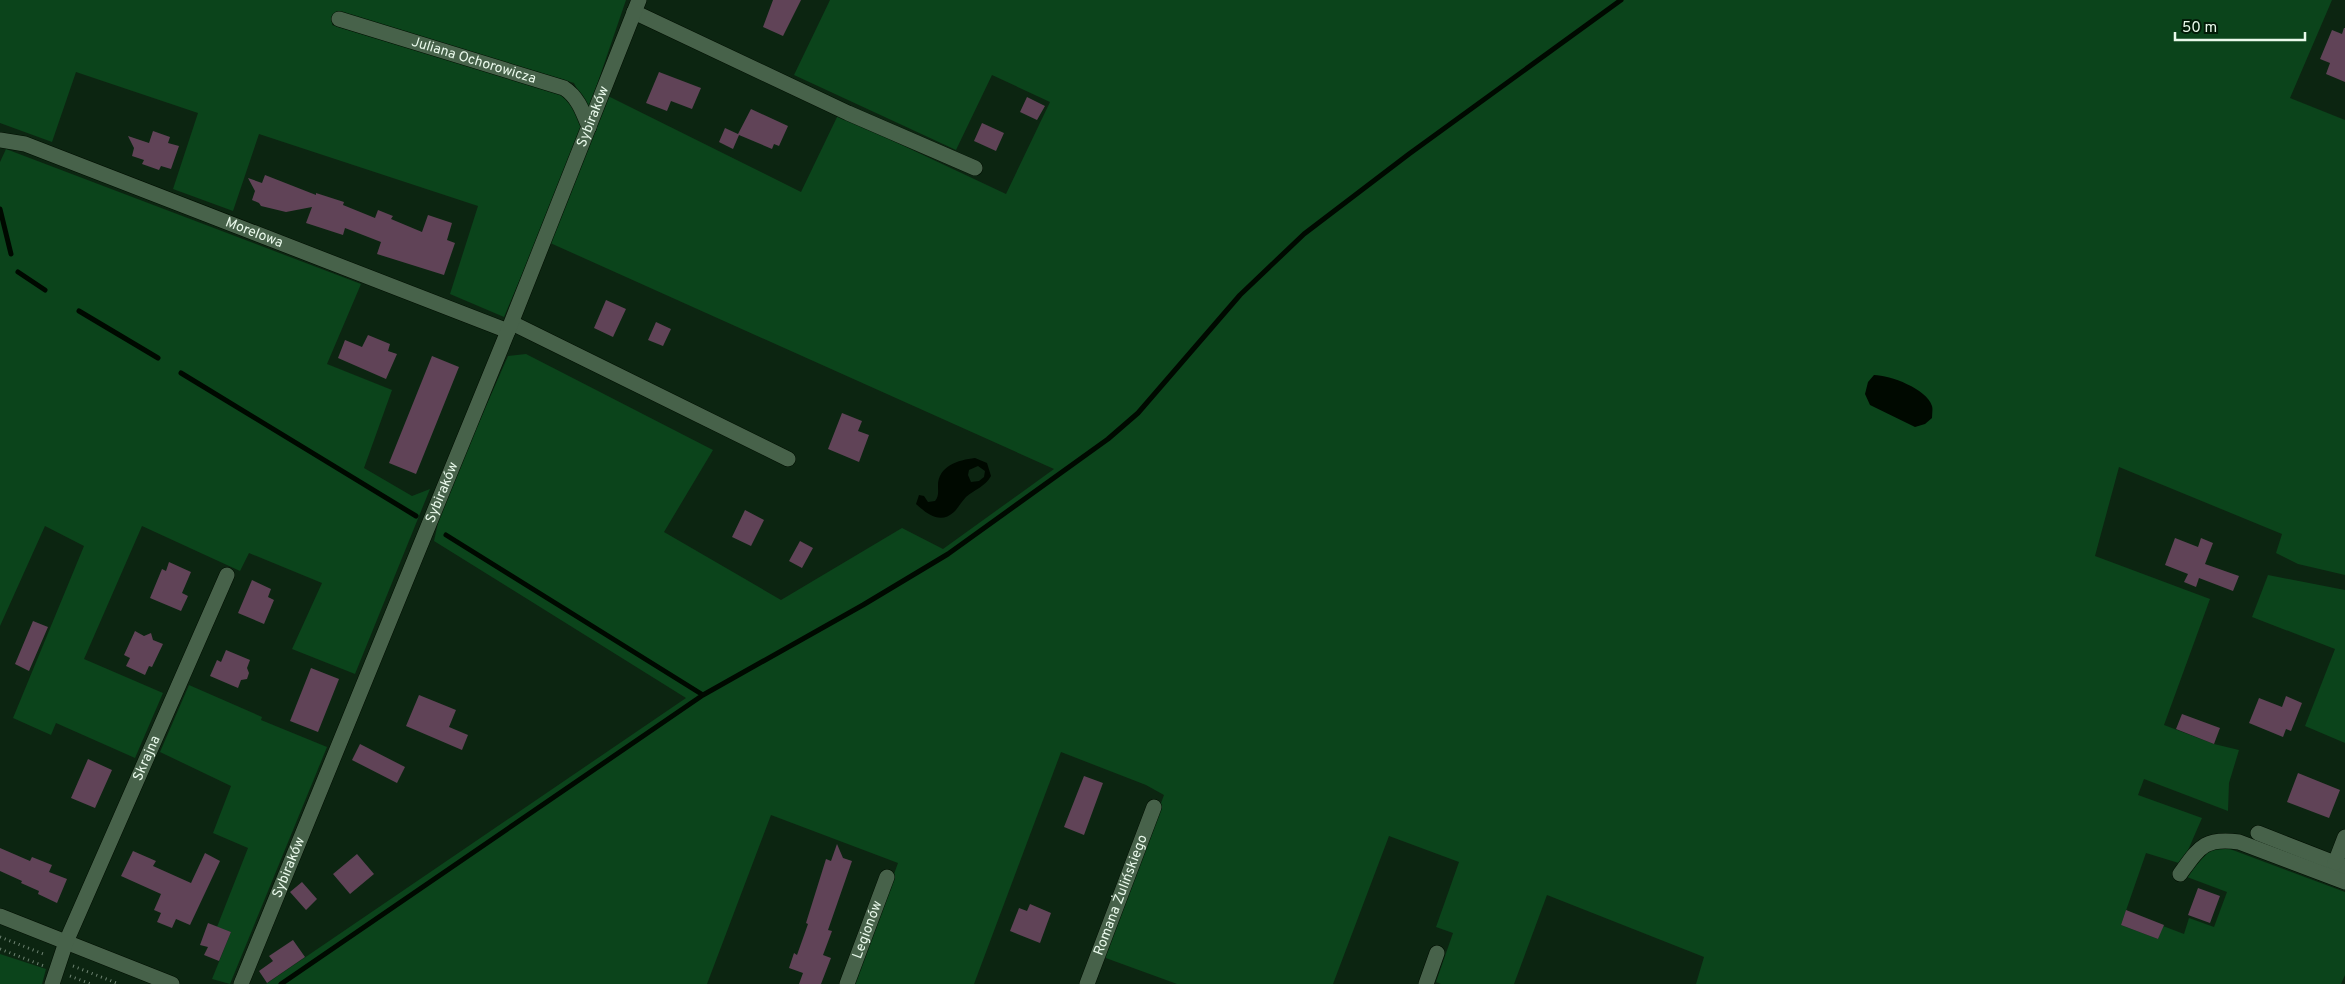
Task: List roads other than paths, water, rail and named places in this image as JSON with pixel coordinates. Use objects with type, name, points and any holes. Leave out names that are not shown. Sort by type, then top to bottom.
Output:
[{"type":"street","name":"Sybiraków","points":[[241,984],[510,327],[637,6]]},
{"type":"street","points":[[637,6],[848,113],[975,168]]},
{"type":"street","name":"Juliana Ochorowicza","points":[[338,19],[564,88],[571,92],[579,103],[589,127]]},
{"type":"street","name":"Morelowa","points":[[0,140],[25,144],[510,327],[788,459]]},
{"type":"street","name":"Skrajna","points":[[52,984],[66,942],[227,575]]},
{"type":"street","name":"Romana Żulińskiego","points":[[1087,984],[1154,807]]},
{"type":"street","points":[[2258,833],[2340,865],[2345,837]]},
{"type":"street","points":[[2180,874],[2202,846],[2222,840],[2239,842],[2345,882]]},
{"type":"street","name":"Legionów","points":[[847,984],[888,877]]},
{"type":"street","points":[[0,916],[172,984]]},
{"type":"street","points":[[1426,984],[1437,953]]},
{"type":"waterway","points":[[281,984],[703,695],[863,605],[948,554],[1108,439],[1138,413],[1240,295],[1304,234],[1409,154],[1621,0]]},
{"type":"waterway","points":[[0,209],[11,254]]},
{"type":"waterway","points":[[18,272],[45,290]]},
{"type":"waterway","points":[[79,311],[158,358]]},
{"type":"waterway","points":[[181,373],[416,516]]},
{"type":"waterway","points":[[446,535],[703,695]]}]
